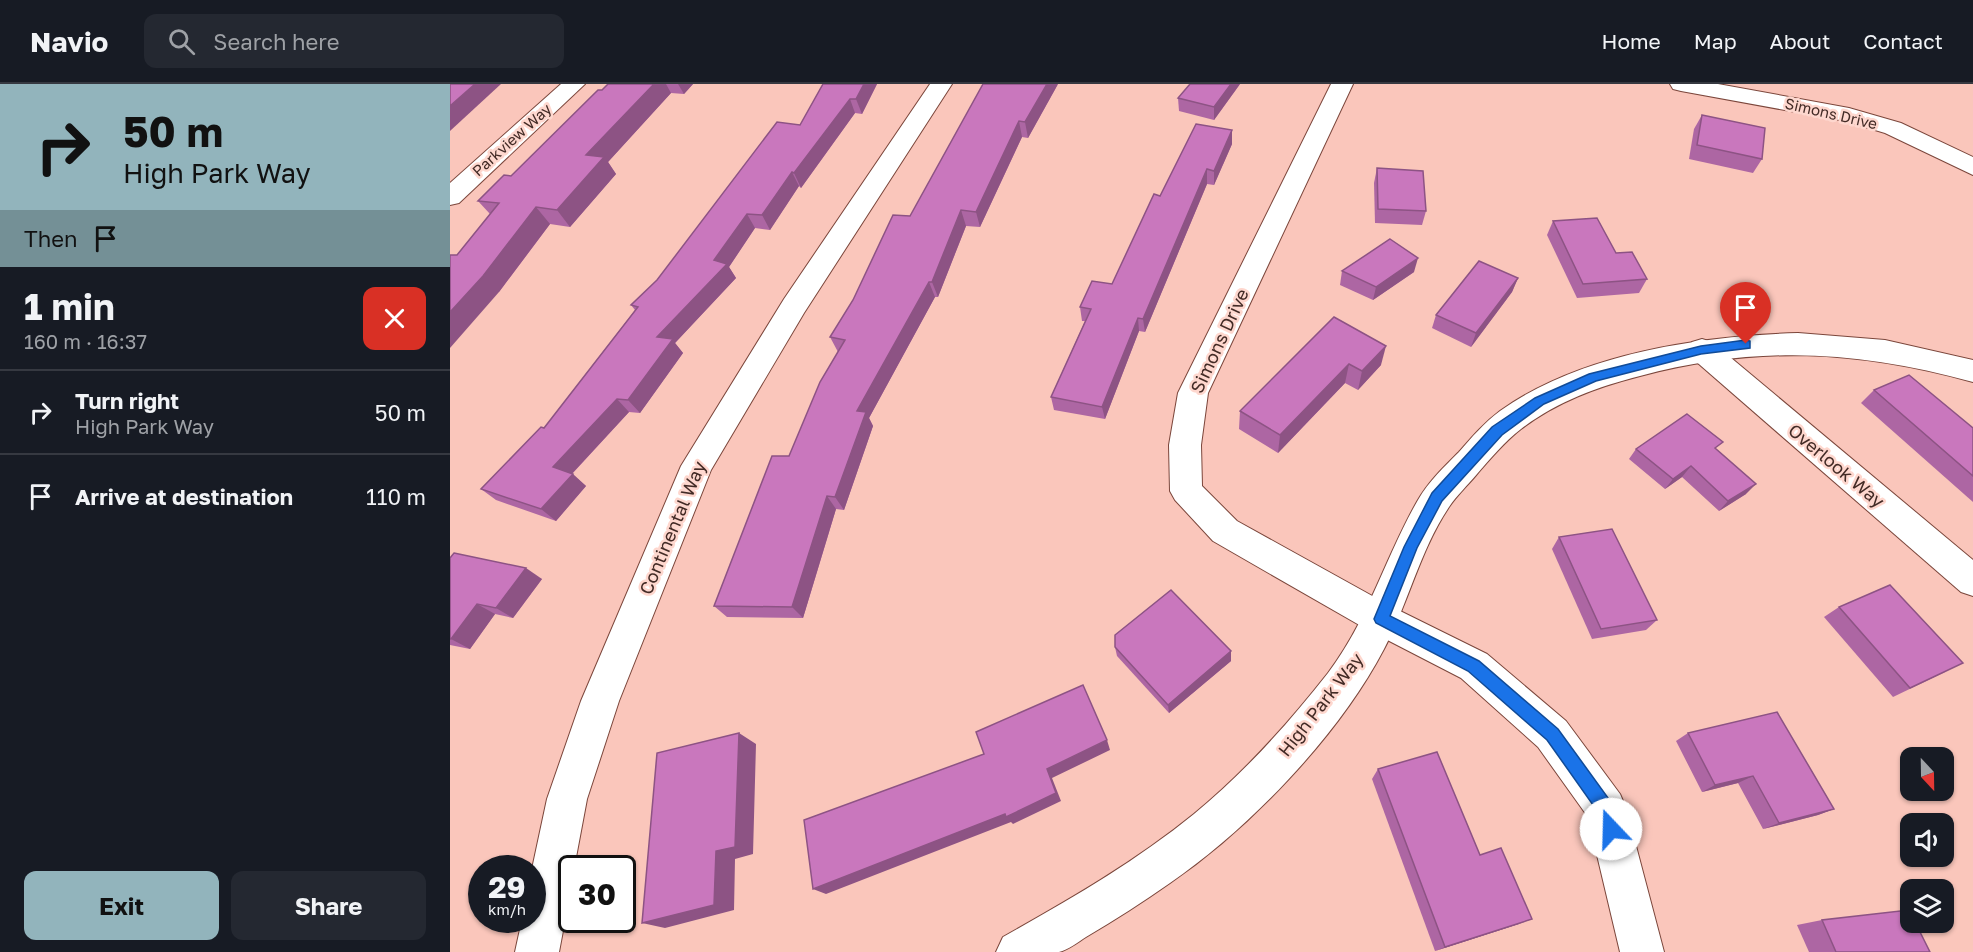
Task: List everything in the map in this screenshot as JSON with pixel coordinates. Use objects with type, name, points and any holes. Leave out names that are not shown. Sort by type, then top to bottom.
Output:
[{"type":"street","name":"Parkview Way","points":[[450,197],[574,84]]},
{"type":"street","name":"Continental Way","points":[[537,952],[570,788],[600,701],[697,466],[794,306],[941,84]]},
{"type":"street","name":"Simons Drive","points":[[1342,84],[1193,393],[1185,445],[1186,491],[1226,531],[1382,619],[1474,666],[1552,734],[1606,808],[1642,952]]},
{"type":"street","name":"Simons Drive","points":[[1681,84],[1849,115],[1893,128],[1973,167]]},
{"type":"street","name":"High Park Way","points":[[1018,952],[1092,910],[1150,871],[1208,829],[1260,781],[1357,664],[1382,619],[1411,547],[1437,497],[1497,431],[1539,401],[1593,377],[1701,350],[1746,344],[1795,342],[1846,345],[1902,353],[1973,371]]},
{"type":"street","name":"Overlook Way","points":[[1701,350],[1770,411],[1973,581]]},
{"type":"building","points":[[450,84],[475,84],[450,106]]},
{"type":"building","points":[[608,84],[654,84],[586,155],[604,157],[557,210],[536,207],[483,276],[450,312],[450,255],[457,255],[499,203],[478,201],[504,175],[511,176],[598,90],[602,90]]},
{"type":"building","points":[[823,84],[864,84],[856,99],[850,99],[794,173],[792,172],[762,215],[747,214],[714,260],[727,264],[657,337],[673,339],[628,400],[617,399],[553,467],[573,474],[541,509],[481,489],[541,427],[544,428],[638,307],[631,305],[657,280],[777,122],[800,125]]},
{"type":"building","points":[[983,84],[1047,84],[1025,122],[1019,121],[976,212],[961,210],[932,282],[929,282],[857,411],[866,412],[835,497],[827,496],[792,607],[714,606],[772,456],[789,456],[820,382],[845,340],[830,337],[853,300],[893,215],[910,216]]},
{"type":"building","points":[[1190,84],[1231,84],[1214,107],[1178,98]]},
{"type":"building","points":[[1702,115],[1765,128],[1762,159],[1697,145]]},
{"type":"building","points":[[1196,124],[1232,130],[1214,171],[1207,169],[1143,319],[1138,318],[1102,407],[1051,397],[1091,309],[1080,307],[1092,281],[1112,284],[1154,194],[1160,196]]},
{"type":"building","points":[[1377,168],[1423,171],[1426,211],[1378,209]]},
{"type":"building","points":[[1597,218],[1616,253],[1632,252],[1647,279],[1583,284],[1553,221]]},
{"type":"building","points":[[1390,239],[1418,258],[1376,287],[1342,271]]},
{"type":"building","points":[[1479,261],[1518,278],[1476,333],[1436,315]]},
{"type":"building","points":[[1334,317],[1386,346],[1362,371],[1349,364],[1280,435],[1240,411]]},
{"type":"building","points":[[1909,375],[1973,428],[1973,476],[1874,390]]},
{"type":"building","points":[[1687,414],[1723,442],[1715,448],[1756,484],[1728,501],[1691,466],[1673,479],[1636,449]]},
{"type":"building","points":[[1612,529],[1657,620],[1601,629],[1559,537]]},
{"type":"building","points":[[454,553],[526,568],[496,608],[477,604],[450,639],[450,558]]},
{"type":"building","points":[[1890,585],[1963,663],[1910,688],[1839,607]]},
{"type":"building","points":[[1171,590],[1231,651],[1168,705],[1115,647],[1115,635]]},
{"type":"building","points":[[1083,685],[1107,740],[1047,769],[1056,793],[1006,817],[1005,814],[813,889],[804,820],[984,754],[976,732]]},
{"type":"building","points":[[1777,712],[1834,809],[1779,823],[1753,776],[1715,785],[1688,733]]},
{"type":"building","points":[[739,733],[735,847],[716,851],[714,905],[642,923],[657,753]]},
{"type":"building","points":[[1437,752],[1480,855],[1501,848],[1532,919],[1445,947],[1378,769]]},
{"type":"building","points":[[1900,911],[1900,933],[1920,933],[1930,952],[1836,952],[1822,920]]},
{"type":"route","points":[[1611,829],[1606,808],[1552,734],[1474,666],[1382,619],[1411,547],[1437,497],[1497,431],[1539,401],[1593,377],[1701,350],[1746,344]]}]
